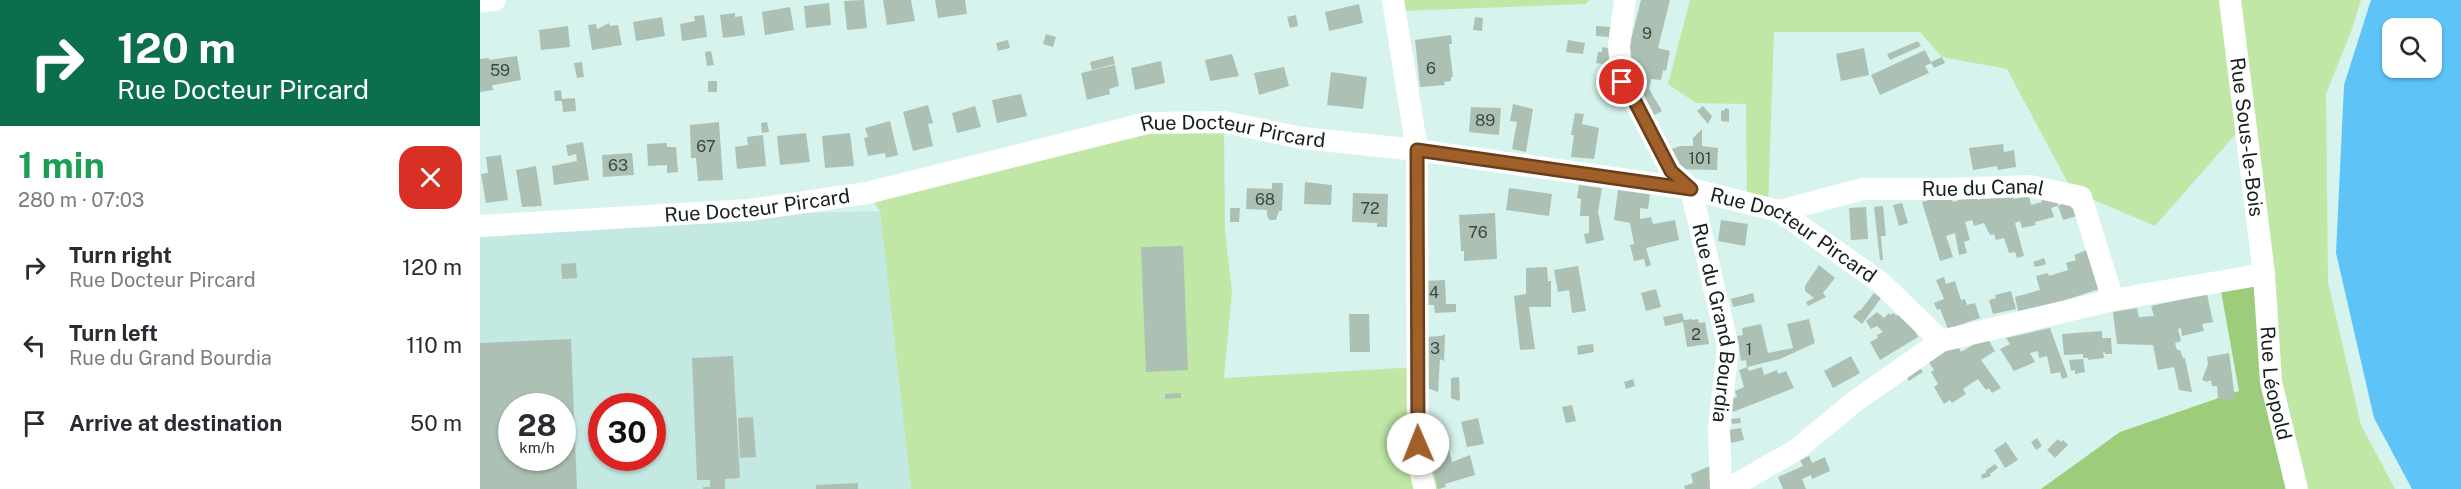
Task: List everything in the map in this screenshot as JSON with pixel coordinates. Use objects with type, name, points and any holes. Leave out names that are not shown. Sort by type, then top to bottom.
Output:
[{"type":"street","points":[[480,1],[495,0]]},
{"type":"street","points":[[1393,0],[1417,150],[1418,463],[1425,489]]},
{"type":"street","points":[[1625,0],[1619,46],[1622,82],[1631,94],[1671,171],[1691,189]]},
{"type":"street","name":"Rue Sous-le-Bois","points":[[2230,0],[2264,274]]},
{"type":"street","name":"Rue Docteur Pircard","points":[[480,226],[749,210],[867,193],[1146,123],[1224,122],[1302,138],[1417,150],[1691,189],[1779,211],[1880,282],[1941,341]]},
{"type":"street","name":"Rue du Canal","points":[[1779,211],[1863,189],[2030,186],[2081,197],[2113,300]]},
{"type":"street","name":"Rue du Grand Bourdia","points":[[1691,189],[1728,347],[1719,428],[1721,489]]},
{"type":"street","points":[[1728,489],[1796,450],[1854,402],[1941,341],[2113,300],[2264,274]]},
{"type":"street","name":"Rue Léopold","points":[[2264,274],[2271,382],[2297,489]]},
{"type":"shaded area","points":[[880,211],[911,489],[480,489],[480,226],[617,218]]},
{"type":"green space","points":[[1400,0],[1589,0],[1586,4],[1403,11]]},
{"type":"green space","points":[[1690,0],[2223,0],[2241,128],[2155,226],[2094,200],[2075,196],[2007,69],[1942,57],[1920,32],[1774,32],[1768,208],[1747,203],[1746,104],[1696,103],[1668,84]]},
{"type":"green space","points":[[2231,0],[2361,0],[2326,94],[2328,282],[2361,425],[2395,489],[2298,489],[2265,289]]},
{"type":"green space","points":[[1224,122],[1225,232],[1232,291],[1224,378],[1417,367],[1441,489],[911,489],[880,211],[867,193],[1063,144]]},
{"type":"green space","points":[[2264,274],[2297,489],[2041,489],[2120,432],[2239,391],[2221,291]]},
{"type":"water","points":[[2371,0],[2461,0],[2461,489],[2412,489],[2374,418],[2336,253],[2344,85]]},
{"type":"building","points":[[864,0],[867,28],[847,30],[844,1]]},
{"type":"building","points":[[883,0],[911,0],[915,21],[887,25]]},
{"type":"building","points":[[935,0],[965,0],[967,14],[938,18]]},
{"type":"building","points":[[1641,0],[1670,0],[1658,48],[1670,51],[1666,71],[1663,70],[1661,80],[1651,79],[1649,89],[1662,111],[1651,117],[1633,86],[1628,52]]},
{"type":"building","points":[[829,3],[831,25],[806,28],[804,6]]},
{"type":"building","points":[[1359,4],[1363,23],[1329,31],[1325,12]]},
{"type":"building","points":[[790,7],[794,30],[765,35],[762,12]]},
{"type":"building","points":[[735,13],[735,17],[742,16],[745,35],[723,38],[720,15]]},
{"type":"building","points":[[704,15],[707,37],[682,41],[680,24],[695,21],[694,16]]},
{"type":"building","points":[[1296,15],[1298,26],[1290,28],[1287,17]]},
{"type":"building","points":[[662,17],[665,36],[636,41],[633,22]]},
{"type":"building","points":[[1475,17],[1483,18],[1482,31],[1473,30]]},
{"type":"building","points":[[609,23],[610,26],[618,25],[622,45],[592,50],[588,25],[596,24],[597,29]]},
{"type":"building","points":[[568,26],[570,47],[541,50],[539,30]]},
{"type":"building","points":[[1596,26],[1610,27],[1609,37],[1596,36]]},
{"type":"building","points":[[1046,34],[1056,37],[1053,47],[1043,44]]},
{"type":"building","points":[[1451,35],[1452,44],[1449,44],[1453,77],[1451,81],[1444,82],[1445,85],[1420,87],[1415,40]]},
{"type":"building","points":[[1008,40],[1010,48],[998,51],[996,43]]},
{"type":"building","points":[[1568,40],[1585,43],[1583,54],[1566,52]]},
{"type":"building","points":[[1918,41],[1921,46],[1890,60],[1887,54]]},
{"type":"building","points":[[1602,47],[1612,49],[1610,65],[1596,63],[1598,52],[1602,52]]},
{"type":"building","points":[[1864,48],[1869,75],[1841,81],[1836,54]]},
{"type":"building","points":[[1925,50],[1931,62],[1942,57],[1945,63],[1934,68],[1931,63],[1925,66],[1929,73],[1880,95],[1871,75]]},
{"type":"building","points":[[711,51],[714,65],[707,66],[705,52]]},
{"type":"building","points":[[1232,54],[1239,76],[1210,81],[1205,60]]},
{"type":"building","points":[[517,56],[521,80],[492,85],[493,90],[480,92],[480,59]]},
{"type":"building","points":[[1113,56],[1115,64],[1092,70],[1090,62]]},
{"type":"building","points":[[1161,61],[1165,83],[1135,90],[1131,68]]},
{"type":"building","points":[[582,62],[584,77],[577,78],[574,63]]},
{"type":"building","points":[[1115,65],[1119,86],[1109,89],[1110,94],[1087,100],[1081,73]]},
{"type":"building","points":[[1284,67],[1289,86],[1259,95],[1254,73]]},
{"type":"building","points":[[1331,72],[1367,77],[1363,109],[1327,105]]},
{"type":"building","points":[[708,81],[717,81],[717,92],[708,92]]},
{"type":"building","points":[[561,90],[562,99],[575,98],[576,111],[563,112],[562,101],[555,101],[554,91]]},
{"type":"building","points":[[1021,94],[1027,116],[997,123],[992,100]]},
{"type":"building","points":[[1513,104],[1533,109],[1526,152],[1512,149],[1517,122],[1510,121]]},
{"type":"building","points":[[928,105],[933,123],[928,124],[933,146],[913,151],[903,112]]},
{"type":"building","points":[[975,106],[981,127],[957,133],[952,113]]},
{"type":"building","points":[[1703,106],[1712,116],[1708,124],[1697,111]]},
{"type":"building","points":[[1471,107],[1501,108],[1499,135],[1469,132]]},
{"type":"building","points":[[1725,108],[1729,109],[1729,122],[1721,121],[1721,111]]},
{"type":"building","points":[[1575,113],[1584,114],[1582,124],[1599,128],[1594,159],[1571,157],[1574,135],[1571,135]]},
{"type":"building","points":[[890,121],[898,155],[886,158],[885,153],[868,156],[864,138],[868,137],[865,128]]},
{"type":"building","points":[[719,122],[723,180],[698,181],[696,158],[691,158],[690,125]]},
{"type":"building","points":[[767,122],[769,132],[762,133],[761,123]]},
{"type":"building","points":[[1702,129],[1702,146],[1718,148],[1717,170],[1673,169],[1666,151],[1680,146],[1693,146],[1693,138]]},
{"type":"building","points":[[806,133],[810,162],[780,165],[777,136]]},
{"type":"building","points":[[850,133],[854,166],[825,168],[822,136]]},
{"type":"building","points":[[763,135],[766,166],[737,169],[735,147],[748,145],[747,137]]},
{"type":"building","points":[[583,142],[589,180],[554,185],[552,166],[577,161],[576,154],[568,156],[566,145]]},
{"type":"building","points":[[667,143],[667,147],[676,147],[678,172],[667,173],[667,165],[648,166],[647,144]]},
{"type":"building","points":[[2003,144],[2004,152],[2014,150],[2016,167],[1998,170],[1997,166],[1973,170],[1969,148]]},
{"type":"building","points":[[632,153],[634,175],[603,177],[602,155]]},
{"type":"building","points":[[501,155],[508,200],[486,203],[481,174],[488,173],[486,157]]},
{"type":"building","points":[[536,166],[542,206],[522,207],[516,170]]},
{"type":"building","points":[[1305,182],[1332,185],[1331,205],[1304,204]]},
{"type":"building","points":[[1272,183],[1283,183],[1282,211],[1279,211],[1276,220],[1270,220],[1267,210],[1246,209],[1247,188],[1272,189]]},
{"type":"building","points":[[1579,185],[1602,188],[1598,212],[1604,240],[1586,244],[1584,234],[1589,233],[1589,216],[1580,216],[1581,199],[1577,198]]},
{"type":"building","points":[[1509,188],[1552,194],[1549,216],[1506,210]]},
{"type":"building","points":[[1618,190],[1650,194],[1648,209],[1640,208],[1640,219],[1651,217],[1653,224],[1675,220],[1679,240],[1646,248],[1651,265],[1646,267],[1644,259],[1634,261],[1630,245],[1634,244],[1630,223],[1614,220]]},
{"type":"building","points":[[1353,193],[1388,194],[1387,227],[1377,227],[1377,223],[1352,222]]},
{"type":"building","points":[[1950,194],[1953,202],[1977,194],[1978,200],[1996,194],[2013,194],[2014,199],[2029,196],[2031,205],[2042,202],[2041,197],[2057,195],[2058,206],[2051,208],[2054,217],[2035,222],[2036,225],[2022,228],[2020,221],[2015,223],[2024,256],[2017,258],[2015,252],[2009,253],[2004,238],[1996,240],[1994,234],[1990,235],[1984,223],[1974,226],[1972,220],[1965,222],[1970,240],[1964,242],[1967,253],[1959,255],[1955,233],[1946,236],[1953,257],[1940,261],[1922,202]]},
{"type":"building","points":[[2065,202],[2080,215],[2063,220],[2058,206]]},
{"type":"building","points":[[1902,203],[1908,223],[1899,226],[1893,205]]},
{"type":"building","points":[[1883,206],[1886,236],[1881,236],[1883,260],[1880,260],[1874,207]]},
{"type":"building","points":[[1866,207],[1868,239],[1851,240],[1849,208]]},
{"type":"building","points":[[1230,208],[1240,208],[1239,222],[1230,222]]},
{"type":"building","points":[[1495,213],[1497,259],[1464,261],[1464,251],[1461,251],[1459,215]]},
{"type":"building","points":[[1721,220],[1748,224],[1745,246],[1718,241]]},
{"type":"building","points":[[1183,246],[1188,370],[1146,372],[1141,247]]},
{"type":"building","points":[[2087,250],[2105,287],[2057,303],[2018,311],[2015,297],[2040,290],[2036,276],[2048,273],[2049,276],[2068,270],[2066,263],[2076,260],[2074,255]]},
{"type":"building","points":[[2044,258],[2046,263],[2044,265],[2035,267],[2033,262]]},
{"type":"building","points":[[576,263],[577,278],[562,279],[561,264]]},
{"type":"building","points":[[1819,265],[1835,278],[1823,293],[1826,297],[1808,306],[1806,302],[1814,298],[1805,291],[1805,286]]},
{"type":"building","points":[[1578,266],[1586,311],[1572,313],[1569,290],[1558,292],[1554,270]]},
{"type":"building","points":[[1547,267],[1548,281],[1551,281],[1551,307],[1529,307],[1535,349],[1520,350],[1514,296],[1526,294],[1526,268]]},
{"type":"building","points":[[1944,277],[1946,284],[1955,281],[1961,300],[1965,299],[1967,305],[1975,303],[1980,318],[1948,329],[1940,309],[1937,310],[1934,303],[1944,299],[1936,280]]},
{"type":"building","points":[[1445,280],[1446,304],[1456,304],[1456,312],[1435,313],[1434,305],[1424,305],[1424,281]]},
{"type":"building","points":[[1656,289],[1661,307],[1646,311],[1641,293]]},
{"type":"building","points":[[2011,291],[2016,309],[1993,314],[1989,300],[1996,298],[1995,295]]},
{"type":"building","points":[[1753,293],[1755,302],[1733,307],[1731,299]]},
{"type":"building","points":[[1874,293],[1881,298],[1862,324],[1853,317]]},
{"type":"building","points":[[2207,294],[2213,322],[2202,324],[2204,331],[2182,336],[2181,328],[2178,329],[2181,341],[2175,343],[2177,350],[2180,350],[2185,358],[2192,392],[2179,390],[2174,367],[2158,370],[2153,345],[2117,344],[2113,312],[2137,308],[2139,317],[2154,316],[2151,306]]},
{"type":"building","points":[[1877,312],[1884,318],[1889,313],[1890,315],[1894,313],[1896,316],[1902,312],[1909,318],[1918,337],[1880,360],[1870,342],[1883,332],[1877,326],[1871,329],[1866,321]]},
{"type":"building","points":[[1682,313],[1684,320],[1698,319],[1699,323],[1705,322],[1709,344],[1687,347],[1683,322],[1665,326],[1663,317]]},
{"type":"building","points":[[1349,314],[1369,314],[1370,352],[1350,352]]},
{"type":"building","points":[[1809,319],[1815,343],[1780,359],[1747,367],[1746,360],[1741,361],[1737,336],[1743,335],[1742,328],[1761,324],[1768,353],[1793,348],[1787,324]]},
{"type":"building","points":[[2050,328],[2068,377],[2062,379],[2060,372],[2051,374],[2047,356],[2039,358],[2038,351],[2030,353],[2035,362],[2014,371],[2000,349],[2010,344],[2006,338]]},
{"type":"building","points":[[2102,331],[2102,338],[2111,338],[2112,354],[2106,354],[2103,351],[2104,358],[2088,360],[2088,358],[2083,358],[2083,354],[2064,355],[2062,334]]},
{"type":"building","points":[[1445,334],[1444,361],[1440,359],[1438,392],[1424,387],[1425,337]]},
{"type":"building","points":[[1986,336],[1995,351],[1981,360],[2001,388],[1992,393],[1989,388],[1986,390],[1978,379],[1963,389],[1966,394],[1952,403],[1950,400],[1944,404],[1934,387],[1938,384],[1931,372],[1934,370],[1926,358],[1958,346],[1961,352],[1973,345],[1970,340]]},
{"type":"building","points":[[571,339],[573,393],[498,393],[498,471],[576,471],[576,464],[577,489],[480,489],[480,343]]},
{"type":"building","points":[[1593,344],[1594,352],[1578,355],[1577,346]]},
{"type":"building","points":[[2229,353],[2235,400],[2218,399],[2217,386],[2212,386],[2211,380],[2207,382],[2202,380],[2208,364],[2207,357]]},
{"type":"building","points":[[733,356],[740,478],[725,479],[725,489],[703,489],[703,487],[710,487],[710,480],[697,480],[692,358]]},
{"type":"building","points":[[1851,356],[1860,373],[1833,388],[1824,371]]},
{"type":"building","points":[[2083,359],[2085,372],[2075,374],[2075,370],[2071,371],[2069,360]]},
{"type":"building","points":[[1917,363],[1923,372],[1909,381],[1903,372]]},
{"type":"building","points":[[1747,367],[1749,371],[1762,367],[1764,375],[1777,370],[1778,374],[1786,371],[1794,388],[1733,412],[1731,399],[1737,397],[1735,391],[1744,387],[1739,370]]},
{"type":"building","points":[[1459,377],[1459,401],[1451,398],[1451,378]]},
{"type":"building","points":[[1633,379],[1635,386],[1626,389],[1624,382]]},
{"type":"building","points":[[1181,393],[1181,398],[1165,399],[1165,394]]},
{"type":"building","points":[[1572,405],[1576,421],[1566,423],[1562,407]]},
{"type":"building","points":[[753,417],[756,457],[740,458],[738,418]]},
{"type":"building","points":[[1478,418],[1484,444],[1467,447],[1461,422]]},
{"type":"building","points":[[1740,418],[1741,423],[1732,424],[1731,419]]},
{"type":"building","points":[[1741,428],[1744,440],[1731,443],[1729,430]]},
{"type":"building","points":[[2037,438],[2042,446],[2036,450],[2031,442]]},
{"type":"building","points":[[2058,439],[2068,445],[2055,458],[2047,450]]},
{"type":"building","points":[[1447,442],[1452,462],[1470,455],[1475,475],[1445,484],[1446,487],[1438,489],[1430,456],[1433,456],[1430,446]]},
{"type":"building","points":[[2006,442],[2018,460],[2005,468],[1994,450]]},
{"type":"building","points":[[1809,456],[1812,463],[1825,457],[1830,471],[1812,479],[1811,475],[1802,479],[1806,489],[1783,489],[1778,477],[1803,466],[1800,460]]},
{"type":"building","points":[[1995,464],[1998,468],[1990,474],[1991,476],[1982,479],[1981,475]]},
{"type":"building","points":[[1710,466],[1710,489],[1685,489],[1684,486],[1693,483],[1691,474]]},
{"type":"building","points":[[858,483],[858,489],[816,489],[816,485]]},
{"type":"route","points":[[1418,444],[1417,150],[1691,189],[1671,171],[1631,94],[1622,82]]}]
